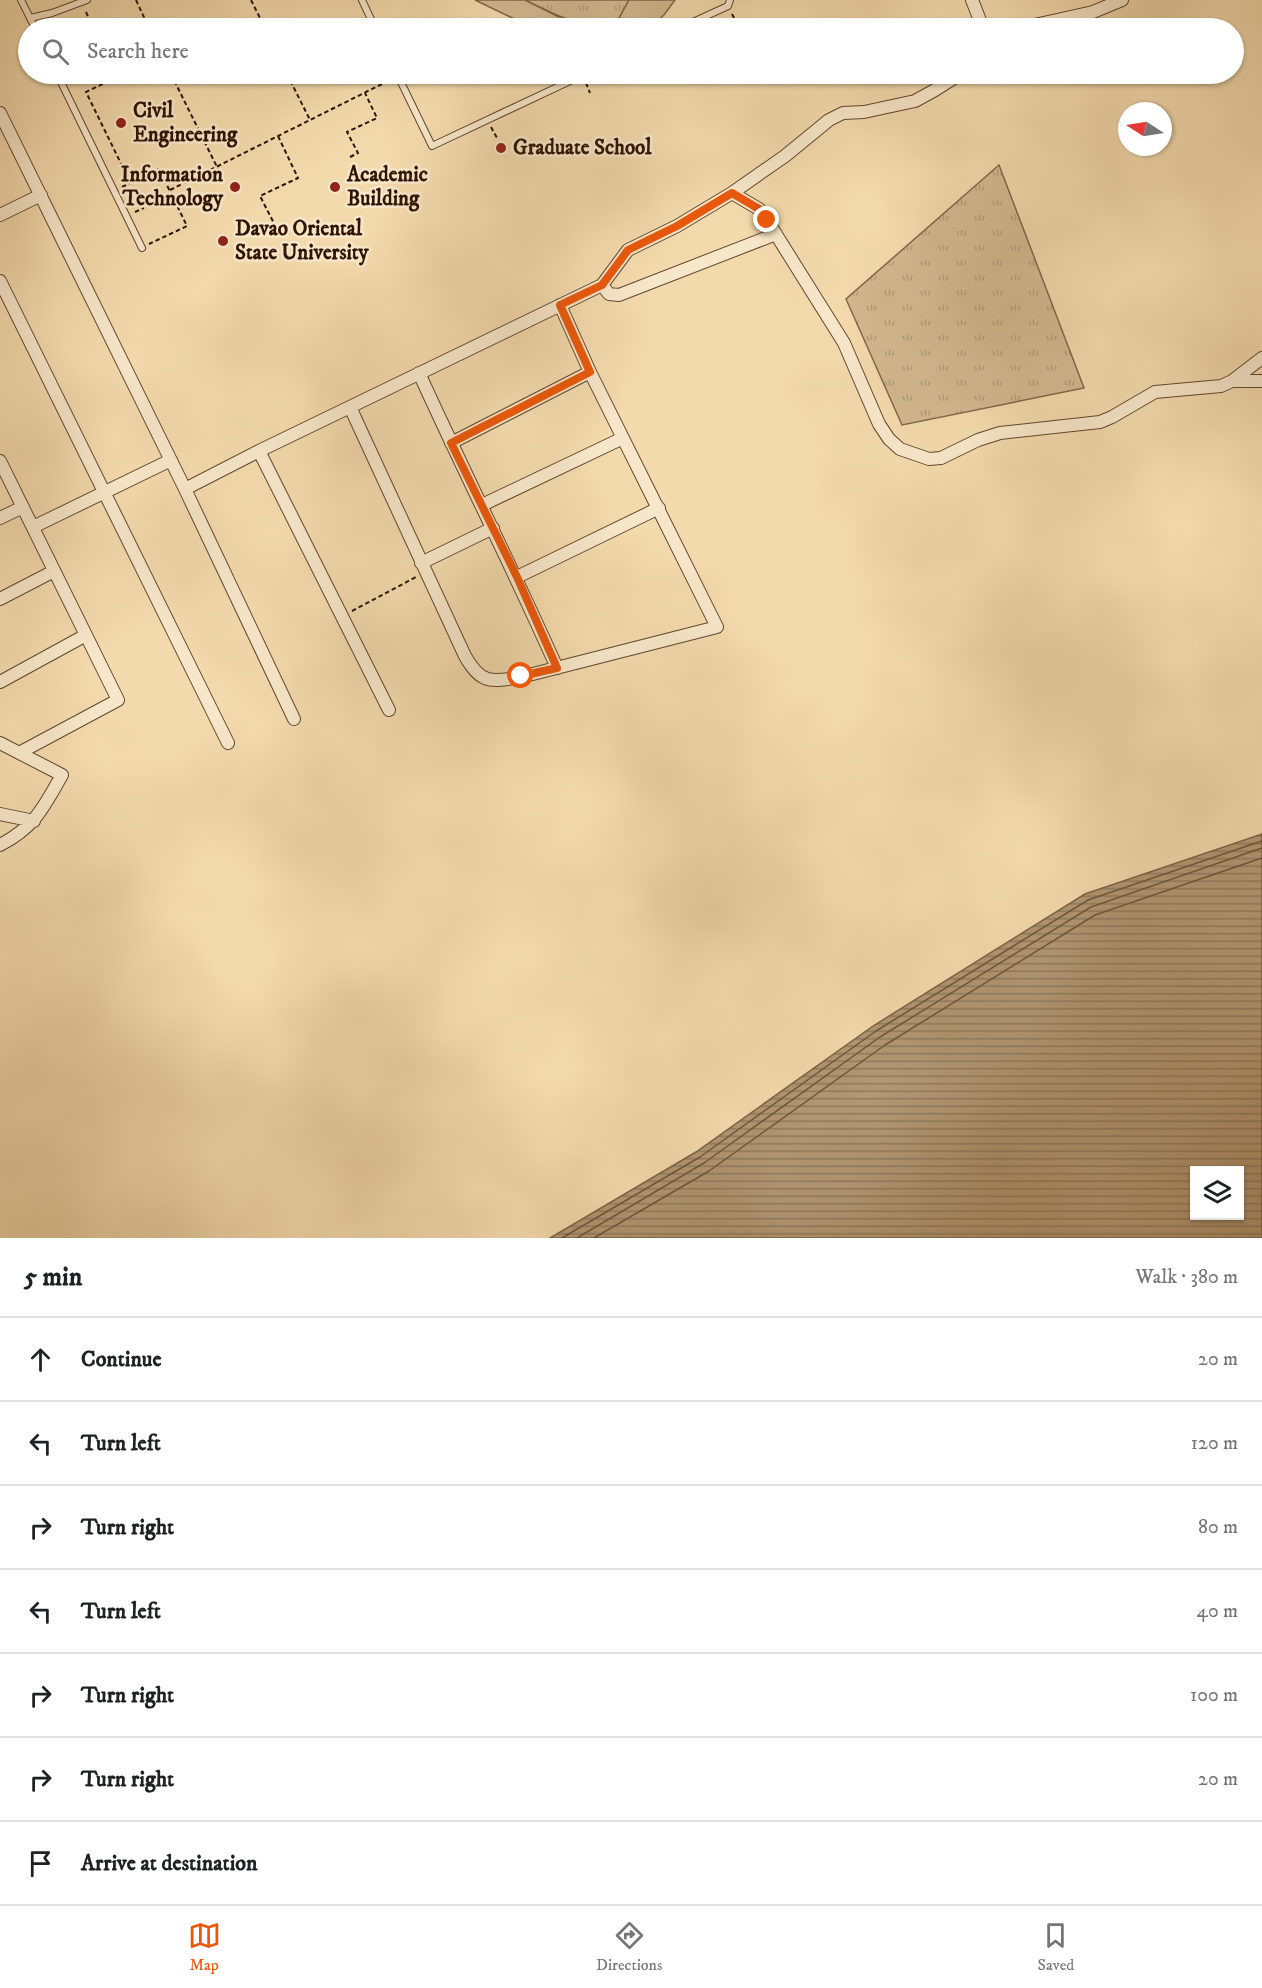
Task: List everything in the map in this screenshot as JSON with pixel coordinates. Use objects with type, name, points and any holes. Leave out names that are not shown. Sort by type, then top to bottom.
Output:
[{"type":"street","points":[[972,0],[979,18]]},
{"type":"street","points":[[1066,18],[1093,12],[1122,0]]},
{"type":"street","points":[[185,489],[602,285],[628,250],[677,226],[732,193],[785,156],[830,120],[843,113],[864,112],[915,101],[943,84]]},
{"type":"street","points":[[0,113],[171,460],[294,719]]},
{"type":"street","points":[[732,193],[759,209],[844,343],[879,424],[889,439],[900,449],[914,456],[929,459],[941,458],[978,440],[1000,433],[1100,422],[1155,392],[1208,388],[1232,381],[1262,381],[1258,362],[1232,381]]},
{"type":"street","points":[[0,215],[41,195]]},
{"type":"street","points":[[602,285],[609,294],[619,295],[776,234]]},
{"type":"street","points":[[0,281],[228,743]]},
{"type":"street","points":[[350,407],[465,656],[480,678],[491,681],[504,680],[717,627],[590,372],[560,305]]},
{"type":"street","points":[[451,443],[590,372]]},
{"type":"street","points":[[419,373],[517,577],[557,668]]},
{"type":"street","points":[[482,505],[624,438]]},
{"type":"street","points":[[259,451],[389,710]]},
{"type":"street","points":[[33,527],[171,460]]},
{"type":"street","points":[[0,461],[118,700],[19,753]]},
{"type":"street","points":[[0,518],[23,507]]},
{"type":"street","points":[[517,577],[659,508]]},
{"type":"street","points":[[423,568],[493,528]]},
{"type":"street","points":[[0,598],[54,571]]},
{"type":"street","points":[[0,682],[86,635]]},
{"type":"street","points":[[0,743],[62,775],[34,821],[18,836],[0,845]]},
{"type":"street","points":[[0,814],[34,821]]},
{"type":"lane","points":[[21,0],[30,18],[84,1]]},
{"type":"lane","points":[[362,0],[370,18]]},
{"type":"lane","points":[[702,18],[728,6],[730,0]]},
{"type":"lane","points":[[62,84],[142,248]]},
{"type":"lane","points":[[402,84],[432,146],[564,84]]},
{"type":"path","points":[[136,0],[144,18]]},
{"type":"path","points":[[251,0],[260,18]]},
{"type":"path","points":[[84,1],[90,18]]},
{"type":"path","points":[[100,84],[86,92],[130,183]]},
{"type":"path","points":[[176,84],[222,177]]},
{"type":"path","points":[[292,84],[310,120]]},
{"type":"path","points":[[170,190],[382,84]]},
{"type":"path","points":[[350,157],[358,153],[347,132],[377,118],[365,93]]},
{"type":"path","points":[[278,136],[298,178],[260,196],[281,237],[290,233]]},
{"type":"path","points":[[114,191],[159,168],[170,190],[187,226],[142,248]]},
{"type":"path","points":[[341,616],[423,568]]},
{"type":"green space","points":[[475,0],[525,0],[561,18],[512,18]]},
{"type":"green space","points":[[525,0],[629,0],[619,18],[565,18]]},
{"type":"green space","points":[[629,0],[675,0],[661,18],[619,18]]},
{"type":"green space","points":[[999,165],[1084,388],[902,425],[846,299]]},
{"type":"water","points":[[1262,834],[1262,1238],[550,1238],[696,1152],[873,1026],[1085,894]]},
{"type":"place","name":"Civil Engineering","points":[[121,123]]},
{"type":"place","name":"Graduate School","points":[[501,148]]},
{"type":"place","name":"Information Technology","points":[[235,187]]},
{"type":"place","name":"Academic Building","points":[[335,187]]},
{"type":"place","name":"Davao Oriental State University","points":[[223,241]]},
{"type":"route","points":[[521,676],[557,668],[517,577],[451,443],[590,372],[560,305],[602,285],[628,250],[677,226],[732,193],[749,201],[767,220]]}]
